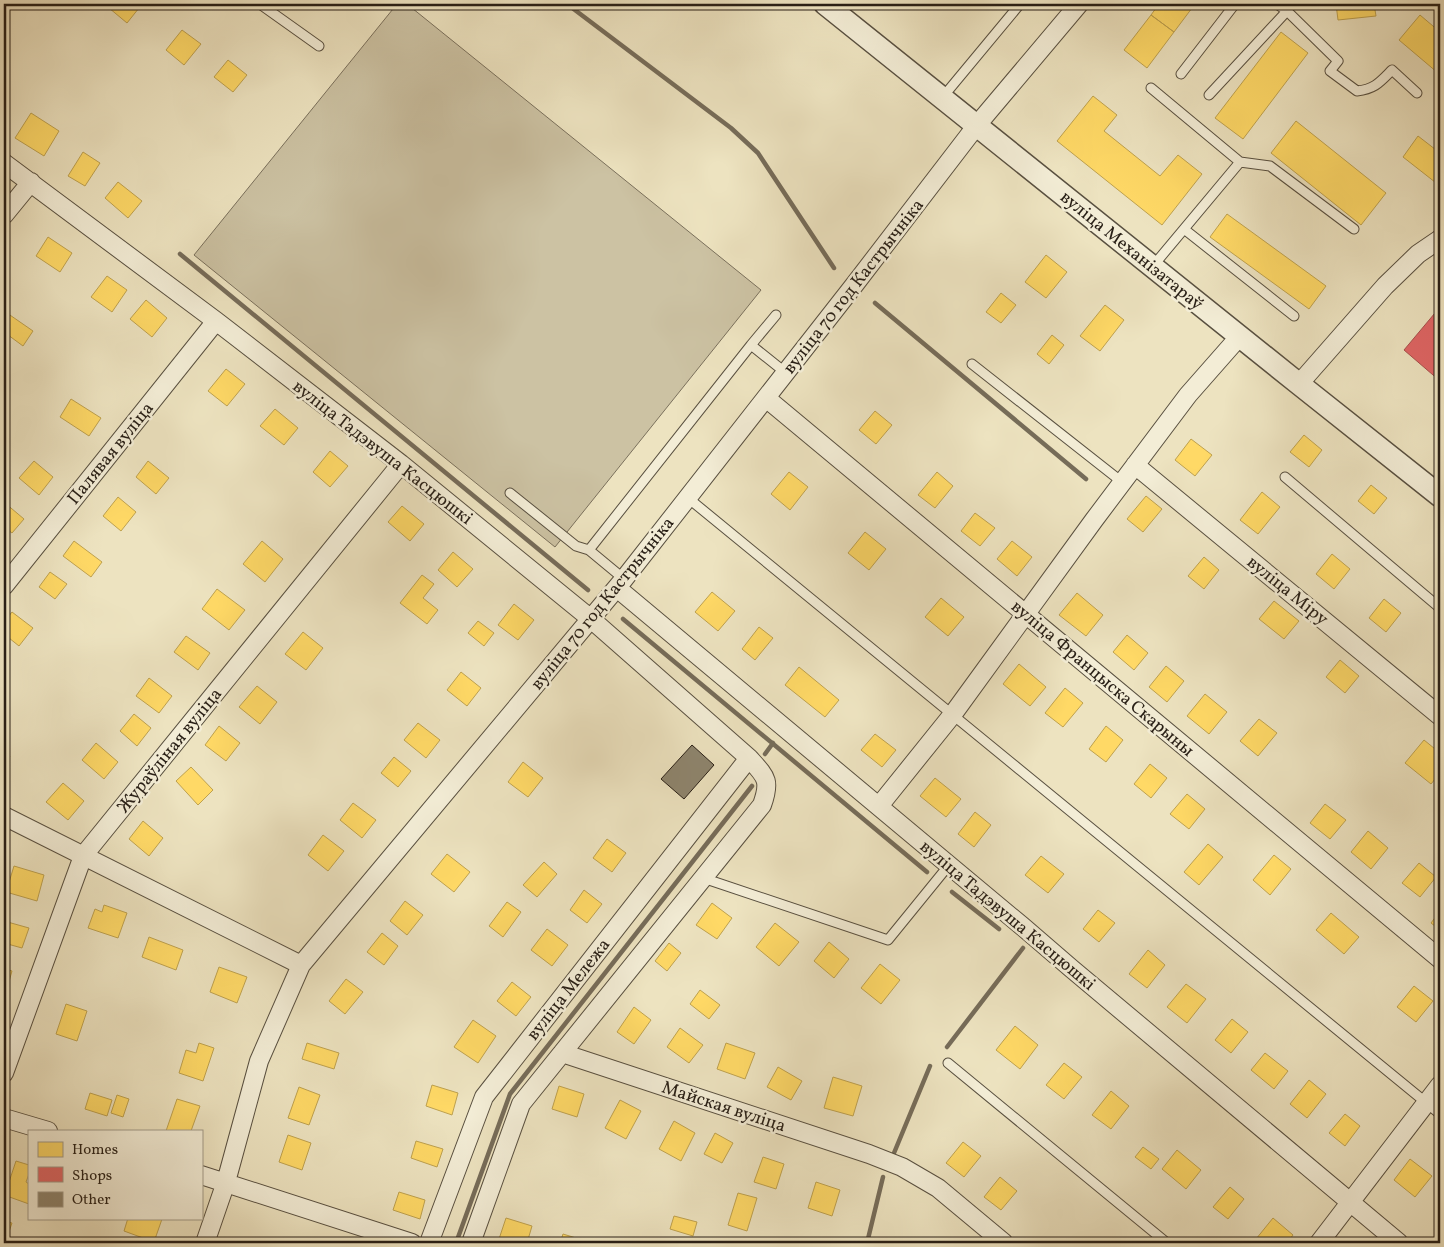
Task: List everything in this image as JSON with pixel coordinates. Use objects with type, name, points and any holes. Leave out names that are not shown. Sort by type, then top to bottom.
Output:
[{"type":"street","name":"вуліца Механізатараў","points":[[825,4],[1440,496]]},
{"type":"street","name":"вуліца 70 год Кастрычніка","points":[[205,1243],[226,1182],[259,1061],[301,965],[591,619],[786,374],[977,125],[1079,4]]},
{"type":"street","name":"вуліца Тадэвуша Касцюшкі","points":[[4,163],[216,321],[401,464],[591,619],[749,758],[760,770],[768,784],[762,805],[703,878]]},
{"type":"street","points":[[4,215],[30,182]]},
{"type":"street","points":[[1298,384],[1386,286],[1418,254],[1440,239]]},
{"type":"street","name":"Палявая вуліца","points":[[4,586],[216,321]]},
{"type":"street","points":[[879,806],[954,714],[1122,482],[1188,395],[1240,337]]},
{"type":"street","name":"вуліца Францыска Скарыны","points":[[766,398],[1440,959]]},
{"type":"street","name":"Жураўліная вуліца","points":[[4,1073],[83,856],[401,464]]},
{"type":"street","name":"вуліца Міру","points":[[1135,465],[1440,716]]},
{"type":"street","name":"вуліца Тадэвуша Касцюшкі","points":[[620,583],[879,806],[1399,1243]]},
{"type":"street","name":"вуліца Мележа","points":[[429,1243],[484,1097],[749,758]]},
{"type":"street","points":[[4,816],[301,965]]},
{"type":"street","points":[[471,1243],[521,1104],[703,878]]},
{"type":"street","name":"Майская вуліца","points":[[562,1053],[869,1154],[902,1167],[938,1188],[1004,1243]]},
{"type":"street","points":[[1319,1243],[1440,1085]]},
{"type":"street","points":[[4,1118],[45,1130]]},
{"type":"street","points":[[202,1175],[412,1243]]},
{"type":"lane","points":[[260,4],[319,46]]},
{"type":"lane","points":[[942,98],[1020,4]]},
{"type":"lane","points":[[1181,74],[1235,4]]},
{"type":"lane","points":[[1277,4],[1287,11],[1338,61],[1330,71],[1357,91],[1367,90],[1378,85],[1392,70],[1417,93]]},
{"type":"lane","points":[[1209,95],[1287,11]]},
{"type":"lane","points":[[1151,88],[1240,162],[1270,166],[1354,229]]},
{"type":"lane","points":[[1153,266],[1240,162]]},
{"type":"lane","points":[[1184,229],[1294,316]]},
{"type":"lane","points":[[589,550],[776,314]]},
{"type":"lane","points":[[751,345],[786,374]]},
{"type":"lane","points":[[972,364],[1122,482]]},
{"type":"lane","points":[[1285,477],[1440,608]]},
{"type":"lane","points":[[510,493],[576,546],[589,550],[620,583]]},
{"type":"lane","points":[[688,498],[1440,1114]]},
{"type":"lane","points":[[703,878],[888,940],[949,864]]},
{"type":"lane","points":[[948,1063],[1167,1243]]},
{"type":"shaded area","points":[[397,4],[407,4],[761,290],[555,547],[194,255]]},
{"type":"building: Homes","points":[[112,4],[134,4],[139,8],[127,23],[109,8]]},
{"type":"building: Homes","points":[[1159,4],[1195,4],[1174,32],[1151,15]]},
{"type":"building: Homes","points":[[1336,4],[1374,4],[1376,16],[1338,20]]},
{"type":"building: Homes","points":[[1151,15],[1174,32],[1147,68],[1124,50]]},
{"type":"building: Homes","points":[[1420,15],[1440,32],[1440,71],[1438,73],[1399,40]]},
{"type":"building: Homes","points":[[182,30],[201,44],[184,65],[166,50]]},
{"type":"building: Homes","points":[[1281,32],[1308,53],[1243,139],[1215,118]]},
{"type":"building: Homes","points":[[228,60],[247,75],[233,92],[214,77]]},
{"type":"building: Homes","points":[[1093,96],[1117,115],[1104,131],[1160,176],[1178,155],[1202,174],[1162,225],[1057,141]]},
{"type":"building: Homes","points":[[31,113],[59,131],[44,156],[15,138]]},
{"type":"building: Homes","points":[[1296,121],[1386,193],[1361,225],[1271,153]]},
{"type":"building: Homes","points":[[1418,136],[1440,153],[1440,186],[1403,157]]},
{"type":"building: Homes","points":[[83,152],[100,163],[85,186],[68,176]]},
{"type":"building: Homes","points":[[118,182],[142,201],[128,218],[105,198]]},
{"type":"building: Homes","points":[[1227,214],[1326,286],[1309,309],[1210,237]]},
{"type":"building: Homes","points":[[48,237],[72,253],[60,272],[36,256]]},
{"type":"building: Homes","points":[[1046,255],[1067,272],[1046,298],[1025,282]]},
{"type":"building: Homes","points":[[107,276],[127,290],[112,312],[91,297]]},
{"type":"building: Homes","points":[[1001,293],[1016,305],[1001,323],[986,312]]},
{"type":"building: Homes","points":[[146,300],[167,318],[152,337],[130,319]]},
{"type":"building: Homes","points":[[1105,305],[1124,320],[1100,351],[1080,336]]},
{"type":"building: Homes","points":[[7,313],[33,331],[23,346],[4,332],[4,318]]},
{"type":"building: Homes","points":[[1052,335],[1064,345],[1049,364],[1037,354]]},
{"type":"building: Homes","points":[[226,369],[245,384],[227,406],[208,391]]},
{"type":"building: Homes","points":[[71,399],[101,418],[89,436],[60,417]]},
{"type":"building: Homes","points":[[275,409],[298,428],[284,445],[260,426]]},
{"type":"building: Homes","points":[[875,411],[892,425],[876,444],[859,430]]},
{"type":"building: Homes","points":[[1304,435],[1322,450],[1309,467],[1290,452]]},
{"type":"building: Homes","points":[[1191,439],[1212,455],[1195,476],[1175,460]]},
{"type":"building: Homes","points":[[330,451],[348,466],[330,487],[313,472]]},
{"type":"building: Homes","points":[[34,461],[53,477],[39,495],[19,478]]},
{"type":"building: Homes","points":[[148,461],[169,478],[156,494],[136,477]]},
{"type":"building: Homes","points":[[789,472],[808,487],[790,510],[771,494]]},
{"type":"building: Homes","points":[[937,472],[953,486],[935,508],[918,495]]},
{"type":"building: Homes","points":[[1371,485],[1387,498],[1374,514],[1358,501]]},
{"type":"building: Homes","points":[[1262,492],[1280,507],[1258,534],[1240,520]]},
{"type":"building: Homes","points":[[1146,496],[1162,509],[1143,532],[1127,519]]},
{"type":"building: Homes","points":[[118,497],[136,512],[121,531],[103,516]]},
{"type":"building: Homes","points":[[5,503],[24,519],[12,533],[4,527]]},
{"type":"building: Homes","points":[[402,506],[424,524],[410,541],[388,522]]},
{"type":"building: Homes","points":[[975,513],[995,528],[980,546],[961,531]]},
{"type":"building: Homes","points":[[865,532],[886,549],[869,570],[848,553]]},
{"type":"building: Homes","points":[[74,541],[102,562],[91,577],[63,556]]},
{"type":"building: Homes","points":[[262,541],[283,559],[265,582],[243,564]]},
{"type":"building: Homes","points":[[1012,541],[1032,557],[1017,576],[997,559]]},
{"type":"building: Homes","points":[[453,552],[473,569],[457,587],[438,570]]},
{"type":"building: Homes","points":[[1332,554],[1350,569],[1334,589],[1316,574]]},
{"type":"building: Homes","points":[[1204,557],[1219,570],[1204,589],[1188,576]]},
{"type":"building: Homes","points":[[50,572],[67,584],[55,599],[39,587]]},
{"type":"building: Homes","points":[[422,575],[434,584],[423,598],[438,610],[427,624],[400,603]]},
{"type":"building: Homes","points":[[217,589],[245,610],[229,630],[202,609]]},
{"type":"building: Homes","points":[[712,592],[735,611],[718,631],[695,612]]},
{"type":"building: Homes","points":[[1077,593],[1103,615],[1086,636],[1059,615]]},
{"type":"building: Homes","points":[[941,598],[964,617],[948,636],[925,617]]},
{"type":"building: Homes","points":[[1384,599],[1401,613],[1386,632],[1369,618]]},
{"type":"building: Homes","points":[[1274,601],[1299,621],[1284,639],[1259,619]]},
{"type":"building: Homes","points":[[514,604],[534,620],[518,640],[498,625]]},
{"type":"building: Homes","points":[[12,612],[33,628],[19,646],[4,634],[4,622]]},
{"type":"building: Homes","points":[[478,621],[494,633],[484,646],[468,633]]},
{"type":"building: Homes","points":[[759,627],[773,638],[755,660],[742,649]]},
{"type":"building: Homes","points":[[303,632],[323,648],[306,670],[285,654]]},
{"type":"building: Homes","points":[[1127,635],[1148,653],[1134,670],[1113,652]]},
{"type":"building: Homes","points":[[186,636],[210,653],[198,670],[174,652]]},
{"type":"building: Homes","points":[[1340,660],[1359,676],[1345,693],[1326,677]]},
{"type":"building: Homes","points":[[1019,664],[1046,687],[1030,706],[1003,684]]},
{"type":"building: Homes","points":[[1166,666],[1184,681],[1167,702],[1149,687]]},
{"type":"building: Homes","points":[[799,667],[839,700],[825,717],[785,685]]},
{"type":"building: Homes","points":[[1440,670],[1440,680],[1435,676]]},
{"type":"building: Homes","points":[[461,672],[481,688],[467,706],[447,690]]},
{"type":"building: Homes","points":[[149,678],[172,696],[159,713],[136,696]]},
{"type":"building: Homes","points":[[257,686],[277,702],[260,724],[239,707]]},
{"type":"building: Homes","points":[[1065,688],[1083,703],[1063,727],[1045,713]]},
{"type":"building: Homes","points":[[1205,694],[1227,712],[1209,734],[1187,716]]},
{"type":"building: Homes","points":[[134,714],[151,728],[137,746],[120,731]]},
{"type":"building: Homes","points":[[1259,719],[1277,733],[1258,756],[1240,741]]},
{"type":"building: Homes","points":[[418,723],[440,740],[426,758],[404,740]]},
{"type":"building: Homes","points":[[219,726],[240,743],[226,761],[205,745]]},
{"type":"building: Homes","points":[[1106,726],[1123,740],[1106,762],[1089,749]]},
{"type":"building: Homes","points":[[875,734],[896,750],[882,767],[861,750]]},
{"type":"building: Homes","points":[[1424,740],[1440,753],[1440,773],[1431,784],[1405,763]]},
{"type":"building: Homes","points":[[96,743],[118,762],[104,779],[82,760]]},
{"type":"building: Homes","points":[[4,751],[10,756],[4,765]]},
{"type":"building: Homes","points":[[394,757],[411,771],[398,787],[381,773]]},
{"type":"building: Homes","points":[[523,762],[543,778],[528,797],[508,782]]},
{"type":"building: Homes","points":[[1150,764],[1167,778],[1151,798],[1134,784]]},
{"type":"building: Homes","points":[[191,767],[213,790],[198,805],[176,781]]},
{"type":"building: Homes","points":[[935,778],[961,799],[946,817],[920,796]]},
{"type":"building: Homes","points":[[63,783],[84,801],[68,820],[46,802]]},
{"type":"building: Homes","points":[[1187,794],[1205,809],[1189,829],[1170,814]]},
{"type":"building: Homes","points":[[353,803],[376,820],[362,838],[340,820]]},
{"type":"building: Homes","points":[[1325,804],[1346,820],[1330,839],[1310,823]]},
{"type":"building: Homes","points":[[975,812],[991,825],[974,847],[958,834]]},
{"type":"building: Homes","points":[[143,821],[163,838],[149,856],[129,839]]},
{"type":"building: Homes","points":[[1368,831],[1388,848],[1371,869],[1351,852]]},
{"type":"building: Homes","points":[[323,835],[344,851],[328,871],[308,855]]},
{"type":"building: Homes","points":[[607,839],[626,853],[612,872],[593,858]]},
{"type":"building: Homes","points":[[1208,844],[1223,857],[1199,885],[1184,872]]},
{"type":"building: Homes","points":[[447,854],[470,872],[454,892],[431,874]]},
{"type":"building: Homes","points":[[1274,855],[1291,869],[1270,895],[1253,880]]},
{"type":"building: Homes","points":[[1041,856],[1064,874],[1048,893],[1025,875]]},
{"type":"building: Homes","points":[[544,862],[557,874],[537,897],[523,885]]},
{"type":"building: Homes","points":[[1419,863],[1436,877],[1420,897],[1402,883]]},
{"type":"building: Homes","points":[[14,866],[44,875],[37,901],[6,892]]},
{"type":"building: Homes","points":[[584,890],[602,904],[587,923],[570,910]]},
{"type":"building: Homes","points":[[405,901],[423,915],[407,935],[390,921]]},
{"type":"building: Homes","points":[[507,902],[521,912],[503,937],[489,926]]},
{"type":"building: Homes","points":[[712,903],[732,918],[717,939],[696,925]]},
{"type":"building: Homes","points":[[104,905],[127,913],[118,938],[88,928],[95,909],[102,912]]},
{"type":"building: Homes","points":[[1098,910],[1115,923],[1099,942],[1083,929]]},
{"type":"building: Homes","points":[[1440,911],[1440,930],[1431,923]]},
{"type":"building: Homes","points":[[1331,913],[1359,937],[1344,954],[1316,930]]},
{"type":"building: Homes","points":[[4,921],[29,928],[22,948],[4,943]]},
{"type":"building: Homes","points":[[775,923],[799,942],[779,966],[756,947]]},
{"type":"building: Homes","points":[[547,929],[568,945],[552,966],[531,950]]},
{"type":"building: Homes","points":[[382,933],[398,946],[384,965],[367,952]]},
{"type":"building: Homes","points":[[149,937],[183,950],[176,970],[142,957]]},
{"type":"building: Homes","points":[[829,942],[849,959],[834,978],[814,961]]},
{"type":"building: Homes","points":[[669,943],[681,953],[667,971],[655,961]]},
{"type":"building: Homes","points":[[1148,950],[1165,965],[1147,988],[1129,974]]},
{"type":"building: Homes","points":[[880,964],[900,980],[881,1004],[861,988]]},
{"type":"building: Homes","points":[[219,967],[247,977],[237,1003],[210,992]]},
{"type":"building: Homes","points":[[4,968],[12,971],[6,992],[4,992]]},
{"type":"building: Homes","points":[[346,979],[363,992],[345,1014],[329,1001]]},
{"type":"building: Homes","points":[[512,982],[531,997],[516,1016],[497,1001]]},
{"type":"building: Homes","points":[[1186,984],[1206,999],[1187,1023],[1167,1007]]},
{"type":"building: Homes","points":[[1414,986],[1433,1001],[1416,1022],[1397,1007]]},
{"type":"building: Homes","points":[[700,990],[720,1005],[709,1019],[690,1004]]},
{"type":"building: Homes","points":[[66,1004],[87,1011],[77,1041],[56,1034]]},
{"type":"building: Homes","points":[[634,1007],[651,1020],[634,1044],[617,1032]]},
{"type":"building: Homes","points":[[1232,1019],[1248,1032],[1231,1053],[1215,1040]]},
{"type":"building: Homes","points":[[473,1020],[496,1036],[478,1063],[454,1047]]},
{"type":"building: Homes","points":[[1015,1026],[1038,1045],[1020,1069],[996,1050]]},
{"type":"building: Homes","points":[[680,1028],[703,1045],[689,1063],[667,1047]]},
{"type":"building: Homes","points":[[199,1043],[214,1048],[203,1081],[179,1073],[186,1050],[196,1053]]},
{"type":"building: Homes","points":[[307,1043],[339,1053],[334,1069],[302,1059]]},
{"type":"building: Homes","points":[[726,1043],[755,1053],[745,1079],[717,1069]]},
{"type":"building: Homes","points":[[1265,1053],[1288,1071],[1274,1089],[1251,1070]]},
{"type":"building: Homes","points":[[1064,1063],[1082,1077],[1064,1099],[1046,1085]]},
{"type":"building: Homes","points":[[778,1067],[802,1081],[791,1100],[767,1087]]},
{"type":"building: Homes","points":[[833,1077],[862,1086],[853,1116],[824,1108]]},
{"type":"building: Homes","points":[[1309,1080],[1326,1094],[1307,1118],[1290,1104]]},
{"type":"building: Homes","points":[[432,1085],[458,1093],[452,1115],[426,1106]]},
{"type":"building: Homes","points":[[559,1086],[584,1094],[577,1117],[552,1109]]},
{"type":"building: Homes","points":[[299,1087],[320,1095],[309,1125],[288,1118]]},
{"type":"building: Homes","points":[[1111,1091],[1129,1106],[1111,1129],[1092,1115]]},
{"type":"building: Homes","points":[[90,1093],[112,1100],[107,1116],[85,1109]]},
{"type":"building: Homes","points":[[117,1095],[129,1099],[123,1117],[111,1113]]},
{"type":"building: Homes","points":[[177,1099],[200,1106],[191,1130],[166,1130]]},
{"type":"building: Homes","points":[[620,1100],[641,1111],[626,1139],[605,1128]]},
{"type":"building: Homes","points":[[1345,1114],[1360,1126],[1345,1146],[1329,1133]]},
{"type":"building: Homes","points":[[674,1121],[695,1133],[681,1161],[659,1149]]},
{"type":"building: Homes","points":[[715,1133],[733,1143],[722,1163],[704,1154]]},
{"type":"building: Homes","points":[[288,1135],[311,1143],[302,1170],[279,1162]]},
{"type":"building: Homes","points":[[416,1141],[443,1149],[437,1167],[411,1158]]},
{"type":"building: Homes","points":[[963,1142],[981,1156],[964,1177],[946,1163]]},
{"type":"building: Homes","points":[[1143,1147],[1159,1159],[1151,1169],[1135,1157]]},
{"type":"building: Homes","points":[[1177,1150],[1201,1170],[1186,1189],[1162,1169]]},
{"type":"building: Homes","points":[[763,1157],[784,1164],[776,1189],[754,1182]]},
{"type":"building: Homes","points":[[1410,1159],[1432,1176],[1415,1197],[1394,1180]]},
{"type":"building: Homes","points":[[16,1161],[28,1165],[26,1182],[28,1183],[28,1204],[4,1195],[4,1180],[9,1182]]},
{"type":"building: Homes","points":[[1000,1177],[1017,1191],[1001,1210],[984,1197]]},
{"type":"building: Homes","points":[[816,1182],[840,1190],[832,1216],[808,1208]]},
{"type":"building: Homes","points":[[1230,1187],[1244,1199],[1228,1219],[1213,1207]]},
{"type":"building: Homes","points":[[399,1192],[425,1200],[420,1219],[393,1210]]},
{"type":"building: Homes","points":[[738,1193],[757,1198],[747,1231],[728,1225]]},
{"type":"building: Homes","points":[[674,1216],[697,1222],[693,1236],[670,1229]]},
{"type":"building: Homes","points":[[506,1218],[532,1226],[527,1243],[511,1243],[499,1239]]},
{"type":"building: Homes","points":[[1273,1218],[1293,1235],[1287,1243],[1262,1243],[1256,1239]]},
{"type":"building: Homes","points":[[127,1220],[162,1220],[154,1242],[124,1231]]},
{"type":"building: Homes","points":[[4,1221],[12,1223],[5,1243],[4,1243]]},
{"type":"building: Homes","points":[[563,1234],[589,1242],[589,1243],[560,1243]]},
{"type":"building: Shops","points":[[1440,307],[1440,381],[1404,350]]},
{"type":"building: Other","points":[[692,745],[714,765],[684,799],[661,779]]},
{"type":"waterway","points":[[567,4],[731,128],[758,153],[834,268]]},
{"type":"waterway","points":[[180,254],[588,590]]},
{"type":"waterway","points":[[875,303],[1086,479]]},
{"type":"waterway","points":[[623,619],[927,872]]},
{"type":"waterway","points":[[765,754],[773,743]]},
{"type":"waterway","points":[[456,1243],[510,1094],[752,786]]},
{"type":"waterway","points":[[952,892],[999,929]]},
{"type":"waterway","points":[[947,1047],[1023,948]]},
{"type":"waterway","points":[[894,1153],[930,1066]]},
{"type":"waterway","points":[[867,1243],[883,1177]]}]
